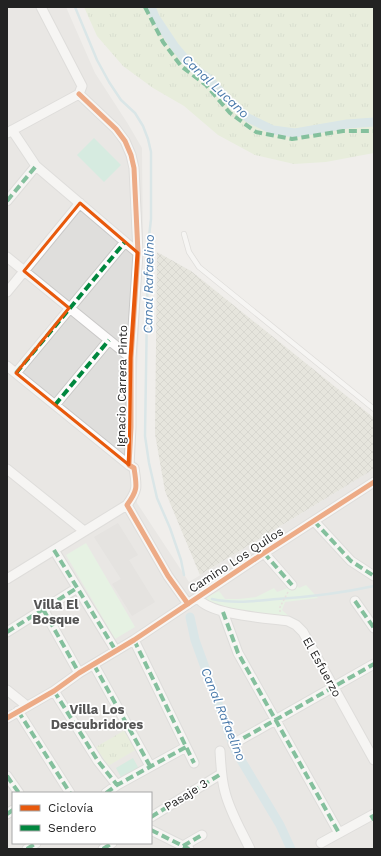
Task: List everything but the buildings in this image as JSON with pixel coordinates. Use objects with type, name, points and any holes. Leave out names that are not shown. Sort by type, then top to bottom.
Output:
[{"type":"street","name":"Ignacio Carrera Pinto","points":[[40,7],[81,90],[105,120],[116,129],[125,141],[131,155],[134,168],[138,253],[131,358],[131,427],[129,466],[134,468],[136,484],[135,494],[127,505]]},
{"type":"street","points":[[81,90],[10,131],[36,166],[138,253]]},
{"type":"street","points":[[7,201],[36,166]]},
{"type":"street","points":[[7,292],[80,203]]},
{"type":"street","points":[[16,373],[125,242]]},
{"type":"street","points":[[7,257],[131,358]]},
{"type":"street","points":[[55,405],[109,340]]},
{"type":"street","points":[[7,366],[129,466]]},
{"type":"street","points":[[7,469],[84,531]]},
{"type":"street","name":"Camino Los Quilos","points":[[7,718],[134,640],[374,482]]},
{"type":"street","points":[[7,578],[127,505],[168,576],[188,604]]},
{"type":"street","points":[[314,521],[351,561],[374,576]]},
{"type":"street","points":[[54,550],[116,651]]},
{"type":"street","points":[[264,553],[292,585]]},
{"type":"street","points":[[7,632],[77,588]]},
{"type":"street","name":"El Esfuerzo","points":[[198,598],[201,602],[208,606],[223,612],[288,621],[296,625],[303,632],[374,760]]},
{"type":"street","points":[[355,601],[374,628]]},
{"type":"street","points":[[43,609],[79,673]]},
{"type":"street","points":[[223,612],[238,653],[339,833]]},
{"type":"street","points":[[134,640],[194,763]]},
{"type":"street","points":[[233,744],[374,664]]},
{"type":"street","points":[[94,665],[150,766]]},
{"type":"street","points":[[7,690],[27,706]]},
{"type":"street","points":[[54,690],[98,761],[117,785]]},
{"type":"street","points":[[18,711],[69,792]]},
{"type":"street","points":[[107,792],[150,766],[186,747]]},
{"type":"street","points":[[220,751],[221,774],[225,792],[230,808],[250,849]]},
{"type":"street","name":"Pasaje 3","points":[[152,816],[221,774]]},
{"type":"street","points":[[7,776],[18,792]]},
{"type":"street","points":[[321,843],[373,816]]},
{"type":"street","points":[[152,831],[186,848],[202,835]]},
{"type":"lane","points":[[184,234],[188,252],[199,267],[374,409]]},
{"type":"path","points":[[280,607],[286,595]]},
{"type":"highlighted area","points":[[80,203],[138,253],[131,358],[129,465],[16,373],[69,308],[24,271]]},
{"type":"shaded area","points":[[7,7],[66,7],[95,73],[142,148],[143,246],[135,411],[137,503],[189,582],[374,469],[374,849],[7,849]]},
{"type":"shaded area","points":[[157,252],[191,271],[374,418],[374,469],[200,575],[165,491],[155,434]]},
{"type":"green space","points":[[84,7],[374,7],[374,153],[326,162],[294,164],[255,155],[218,135],[184,106],[153,88],[123,66],[97,36]]},
{"type":"green space","points":[[94,138],[121,165],[104,182],[77,155]]},
{"type":"green space","points":[[86,543],[135,627],[115,639],[66,555]]},
{"type":"green space","points":[[296,585],[299,588],[306,585],[318,598],[285,602],[282,610],[292,619],[219,606],[213,604],[205,598],[219,591],[225,599],[256,597],[274,588],[277,592]]},
{"type":"green space","points":[[125,730],[137,749],[108,766],[96,747]]},
{"type":"green space","points":[[133,758],[139,769],[122,779],[116,768]]},
{"type":"waterway","name":"Canal Rafaelino","points":[[75,7],[97,60],[121,100],[135,113],[143,126],[151,152],[151,219],[148,246],[145,436],[149,463],[157,498],[170,528],[181,560],[184,575]]},
{"type":"waterway","name":"Canal Lucano","points":[[151,7],[155,17],[175,47],[191,66],[209,79],[227,99],[248,118],[273,130],[295,133],[347,124],[374,122]]},
{"type":"waterway","points":[[212,599],[236,602],[253,601],[302,597],[350,591],[374,586]]},
{"type":"waterway","name":"Canal Rafaelino","points":[[190,617],[195,640],[235,750],[280,825],[291,849]]},
{"type":"marked path","points":[[145,7],[163,42],[181,66],[206,85],[230,113],[256,132],[292,139],[343,131],[374,131]]},
{"type":"marked path","points":[[7,201],[36,166]]},
{"type":"marked path","points":[[16,373],[125,242]]},
{"type":"marked path","points":[[55,405],[109,340]]},
{"type":"marked path","points":[[314,521],[351,561],[374,576]]},
{"type":"marked path","points":[[54,550],[116,651]]},
{"type":"marked path","points":[[264,553],[292,585]]},
{"type":"marked path","points":[[7,632],[77,588]]},
{"type":"marked path","points":[[355,601],[374,628]]},
{"type":"marked path","points":[[43,609],[79,673]]},
{"type":"marked path","points":[[223,612],[238,653],[339,833]]},
{"type":"marked path","points":[[134,640],[194,763]]},
{"type":"marked path","points":[[233,744],[374,664]]},
{"type":"marked path","points":[[94,665],[150,766]]},
{"type":"marked path","points":[[54,691],[98,761],[117,785]]},
{"type":"marked path","points":[[18,711],[69,792]]},
{"type":"marked path","points":[[107,792],[117,785],[186,747]]},
{"type":"marked path","points":[[152,816],[221,774]]},
{"type":"marked path","points":[[7,776],[18,792]]},
{"type":"marked path","points":[[7,814],[12,811]]},
{"type":"marked path","points":[[371,815],[374,820]]},
{"type":"marked path","points":[[152,830],[189,849]]},
{"type":"marked path","points":[[183,846],[202,835]]},
{"type":"marked path","points":[[27,849],[34,844]]},
{"type":"marked path","points":[[103,849],[110,844]]},
{"type":"cycle path","points":[[79,94],[116,129],[125,141],[131,155],[134,168],[138,253],[131,358],[131,427],[129,465],[134,468],[136,488],[127,505],[168,576],[188,604]]},
{"type":"cycle path","points":[[7,718],[54,691],[79,673],[134,640],[374,482]]},
{"type":"district","name":"Villa El Bosque","points":[[56,612]]},
{"type":"district","name":"Villa Los Descubridores","points":[[97,716]]}]
